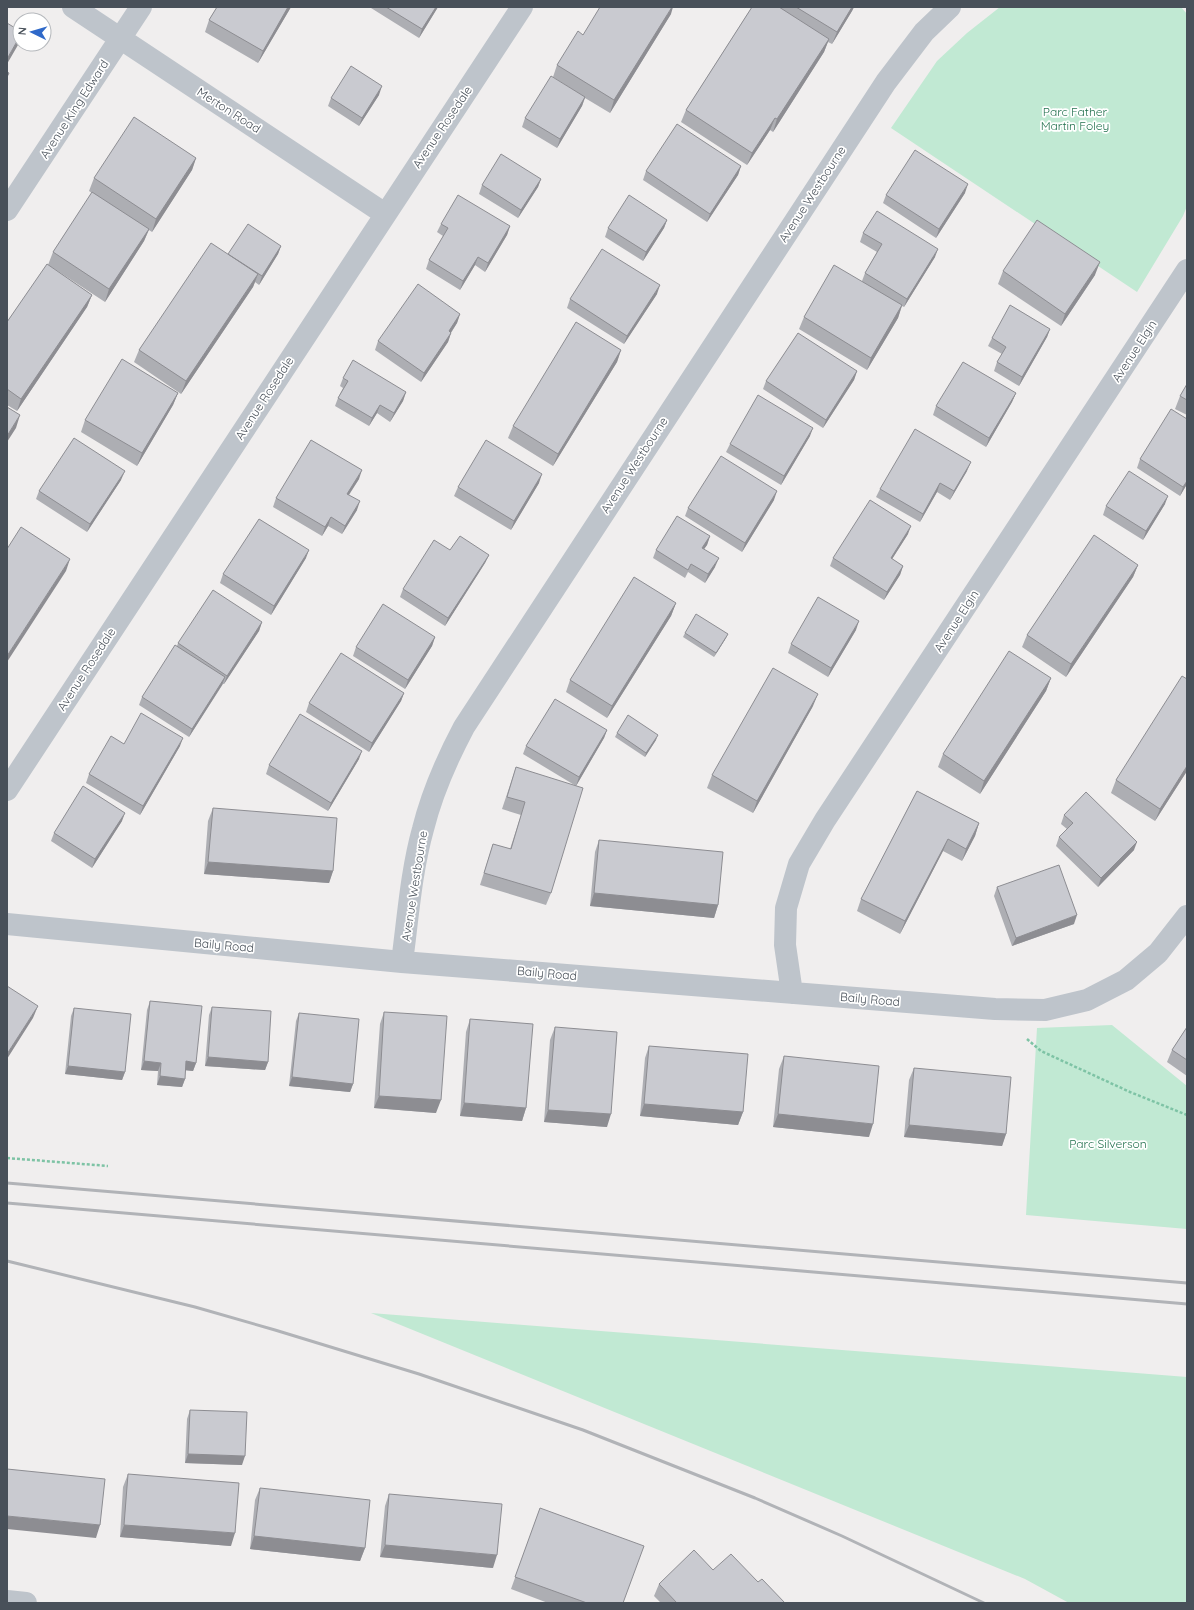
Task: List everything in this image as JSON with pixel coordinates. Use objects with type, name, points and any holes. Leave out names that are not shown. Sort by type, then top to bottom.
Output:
[{"type":"street","name":"Merton Road","points":[[74,7],[385,214]]},
{"type":"street","name":"Avenue King Edward","points":[[7,210],[141,7]]},
{"type":"street","name":"Avenue Rosedale","points":[[7,790],[522,7]]},
{"type":"street","name":"Avenue Westbourne","points":[[402,962],[416,861],[423,828],[447,760],[464,727],[886,82],[924,32],[950,7]]},
{"type":"street","name":"Avenue Elgin","points":[[792,993],[785,945],[786,908],[800,864],[825,820],[1187,270]]},
{"type":"street","name":"Baily Road","points":[[7,924],[402,962],[995,1009],[1045,1010],[1087,1000],[1126,980],[1158,953],[1187,916]]},
{"type":"street","points":[[7,1601],[26,1603]]},
{"type":"path","points":[[1022,1034],[1041,1051],[1130,1092],[1187,1115]]},
{"type":"path","points":[[7,1158],[108,1166]]},
{"type":"green space","name":"Parc Father Martin Foley","points":[[1000,7],[1181,7],[1187,14],[1187,206],[1183,216],[1137,292],[891,128],[937,61],[967,33]]},
{"type":"green space","name":"Parc Silverson","points":[[1112,1025],[1187,1086],[1187,1229],[1026,1215],[1037,1028]]},
{"type":"green space","points":[[371,1313],[1187,1377],[1187,1603],[1069,1603],[1025,1579]]},
{"type":"building","points":[[217,7],[288,7],[263,51],[209,20]]},
{"type":"building","points":[[386,7],[436,7],[422,29]]},
{"type":"building","points":[[600,7],[672,7],[614,100],[557,65],[578,31],[583,35]]},
{"type":"building","points":[[752,7],[779,7],[829,39],[777,119],[775,118],[752,153],[686,110]]},
{"type":"building","points":[[796,7],[852,7],[837,32]]},
{"type":"building","points":[[7,23],[12,26],[12,50],[7,59]]},
{"type":"building","points":[[351,66],[382,86],[362,118],[331,98]]},
{"type":"building","points":[[551,76],[585,97],[560,139],[525,118]]},
{"type":"building","points":[[134,117],[196,158],[156,219],[94,178]]},
{"type":"building","points":[[677,124],[741,166],[710,214],[646,171]]},
{"type":"building","points":[[915,150],[968,184],[939,229],[886,195]]},
{"type":"building","points":[[501,154],[541,179],[521,210],[482,185]]},
{"type":"building","points":[[92,192],[149,229],[109,289],[53,252]]},
{"type":"building","points":[[458,195],[510,226],[488,263],[478,257],[463,281],[429,260],[448,228],[441,224]]},
{"type":"building","points":[[629,195],[667,220],[646,252],[608,228]]},
{"type":"building","points":[[877,211],[938,249],[907,299],[865,273],[882,244],[863,233]]},
{"type":"building","points":[[1037,220],[1100,262],[1065,314],[1003,271]]},
{"type":"building","points":[[248,224],[281,246],[262,276],[228,254]]},
{"type":"building","points":[[211,243],[258,274],[186,381],[139,350]]},
{"type":"building","points":[[602,249],[660,285],[627,336],[570,299]]},
{"type":"building","points":[[47,264],[92,295],[21,399],[7,389],[7,322]]},
{"type":"building","points":[[834,265],[902,305],[871,358],[804,317]]},
{"type":"building","points":[[418,284],[460,314],[449,331],[451,333],[424,373],[378,341]]},
{"type":"building","points":[[1010,305],[1050,329],[1022,377],[997,362],[1006,347],[992,338]]},
{"type":"building","points":[[576,322],[621,350],[558,454],[513,426]]},
{"type":"building","points":[[798,333],[857,371],[826,420],[766,381]]},
{"type":"building","points":[[122,359],[178,393],[142,453],[85,420]]},
{"type":"building","points":[[353,360],[406,392],[394,413],[380,405],[372,418],[338,398],[348,381],[343,378]]},
{"type":"building","points":[[963,362],[1016,393],[989,438],[936,406]]},
{"type":"building","points":[[1187,384],[1187,400],[1180,396]]},
{"type":"building","points":[[758,395],[813,428],[784,476],[730,444]]},
{"type":"building","points":[[7,407],[20,415],[7,436]]},
{"type":"building","points":[[1171,409],[1187,419],[1187,481],[1183,487],[1140,459]]},
{"type":"building","points":[[915,429],[971,462],[954,491],[940,483],[923,514],[880,489]]},
{"type":"building","points":[[74,438],[125,471],[90,524],[39,491]]},
{"type":"building","points":[[311,440],[362,470],[347,494],[360,501],[345,526],[331,517],[325,527],[276,498]]},
{"type":"building","points":[[486,440],[542,474],[514,521],[458,487]]},
{"type":"building","points":[[721,456],[777,491],[745,543],[688,508]]},
{"type":"building","points":[[1129,471],[1168,496],[1146,531],[1106,506]]},
{"type":"building","points":[[870,500],[911,526],[891,558],[903,566],[887,592],[833,558]]},
{"type":"building","points":[[677,516],[710,536],[702,548],[719,558],[708,574],[691,564],[688,570],[656,550]]},
{"type":"building","points":[[259,519],[309,550],[274,606],[223,574]]},
{"type":"building","points":[[21,527],[70,559],[7,656],[7,549]]},
{"type":"building","points":[[1094,535],[1138,565],[1071,664],[1027,635]]},
{"type":"building","points":[[460,536],[489,555],[448,618],[403,589],[434,540],[450,550]]},
{"type":"building","points":[[634,577],[676,603],[612,706],[570,680]]},
{"type":"building","points":[[213,590],[262,622],[227,676],[178,643]]},
{"type":"building","points":[[818,597],[859,621],[831,668],[791,644]]},
{"type":"building","points":[[383,604],[435,637],[408,680],[356,647]]},
{"type":"building","points":[[696,614],[728,634],[716,653],[685,633]]},
{"type":"building","points":[[175,645],[225,677],[192,729],[142,697]]},
{"type":"building","points":[[1009,651],[1051,678],[984,781],[943,754]]},
{"type":"building","points":[[341,653],[404,693],[372,743],[309,703]]},
{"type":"building","points":[[773,668],[818,694],[757,801],[712,775]]},
{"type":"building","points":[[1182,676],[1187,679],[1187,766],[1160,809],[1116,780]]},
{"type":"building","points":[[555,699],[607,730],[579,777],[526,746]]},
{"type":"building","points":[[141,713],[183,738],[143,806],[89,774],[111,736],[124,744]]},
{"type":"building","points":[[300,714],[362,751],[331,803],[269,765]]},
{"type":"building","points":[[628,715],[658,735],[646,753],[617,733]]},
{"type":"building","points":[[516,767],[583,788],[551,893],[484,873],[493,844],[511,849],[525,802],[507,797]]},
{"type":"building","points":[[83,786],[125,813],[95,859],[54,833]]},
{"type":"building","points":[[917,791],[979,823],[966,849],[948,839],[905,921],[861,899]]},
{"type":"building","points":[[1086,792],[1137,842],[1101,878],[1059,837],[1073,823],[1064,815]]},
{"type":"building","points":[[213,808],[337,818],[333,871],[208,862]]},
{"type":"building","points":[[599,840],[723,852],[718,905],[594,893]]},
{"type":"building","points":[[1059,865],[1077,915],[1016,938],[997,887]]},
{"type":"building","points":[[7,986],[38,1006],[7,1054]]},
{"type":"building","points":[[150,1001],[202,1006],[196,1063],[186,1061],[185,1079],[160,1076],[161,1063],[144,1061]]},
{"type":"building","points":[[212,1007],[271,1011],[268,1062],[208,1057]]},
{"type":"building","points":[[74,1008],[131,1014],[125,1072],[68,1066]]},
{"type":"building","points":[[384,1012],[447,1016],[441,1100],[379,1096]]},
{"type":"building","points":[[299,1013],[359,1019],[353,1084],[292,1077]]},
{"type":"building","points":[[470,1019],[533,1024],[526,1108],[464,1103]]},
{"type":"building","points":[[555,1027],[617,1032],[611,1114],[548,1110]]},
{"type":"building","points":[[1187,1027],[1187,1060],[1172,1050]]},
{"type":"building","points":[[649,1046],[748,1054],[743,1112],[644,1104]]},
{"type":"building","points":[[784,1056],[879,1066],[873,1124],[778,1114]]},
{"type":"building","points":[[914,1068],[1011,1077],[1006,1134],[909,1125]]},
{"type":"building","points":[[190,1410],[247,1412],[245,1456],[188,1454]]},
{"type":"building","points":[[7,1469],[105,1479],[100,1525],[7,1516]]},
{"type":"building","points":[[128,1474],[239,1483],[235,1533],[124,1525]]},
{"type":"building","points":[[260,1488],[370,1500],[365,1548],[254,1536]]},
{"type":"building","points":[[389,1494],[502,1504],[497,1555],[385,1545]]},
{"type":"building","points":[[540,1508],[644,1546],[623,1603],[587,1603],[515,1577]]},
{"type":"building","points":[[694,1550],[713,1570],[731,1554],[758,1582],[762,1579],[785,1603],[677,1603],[659,1584]]},
{"type":"railway","points":[[7,1183],[1187,1283]]},
{"type":"railway","points":[[7,1203],[1187,1304]]},
{"type":"railway","points":[[7,1261],[195,1307],[275,1330],[419,1374],[583,1430],[755,1498],[842,1536],[984,1603]]}]
